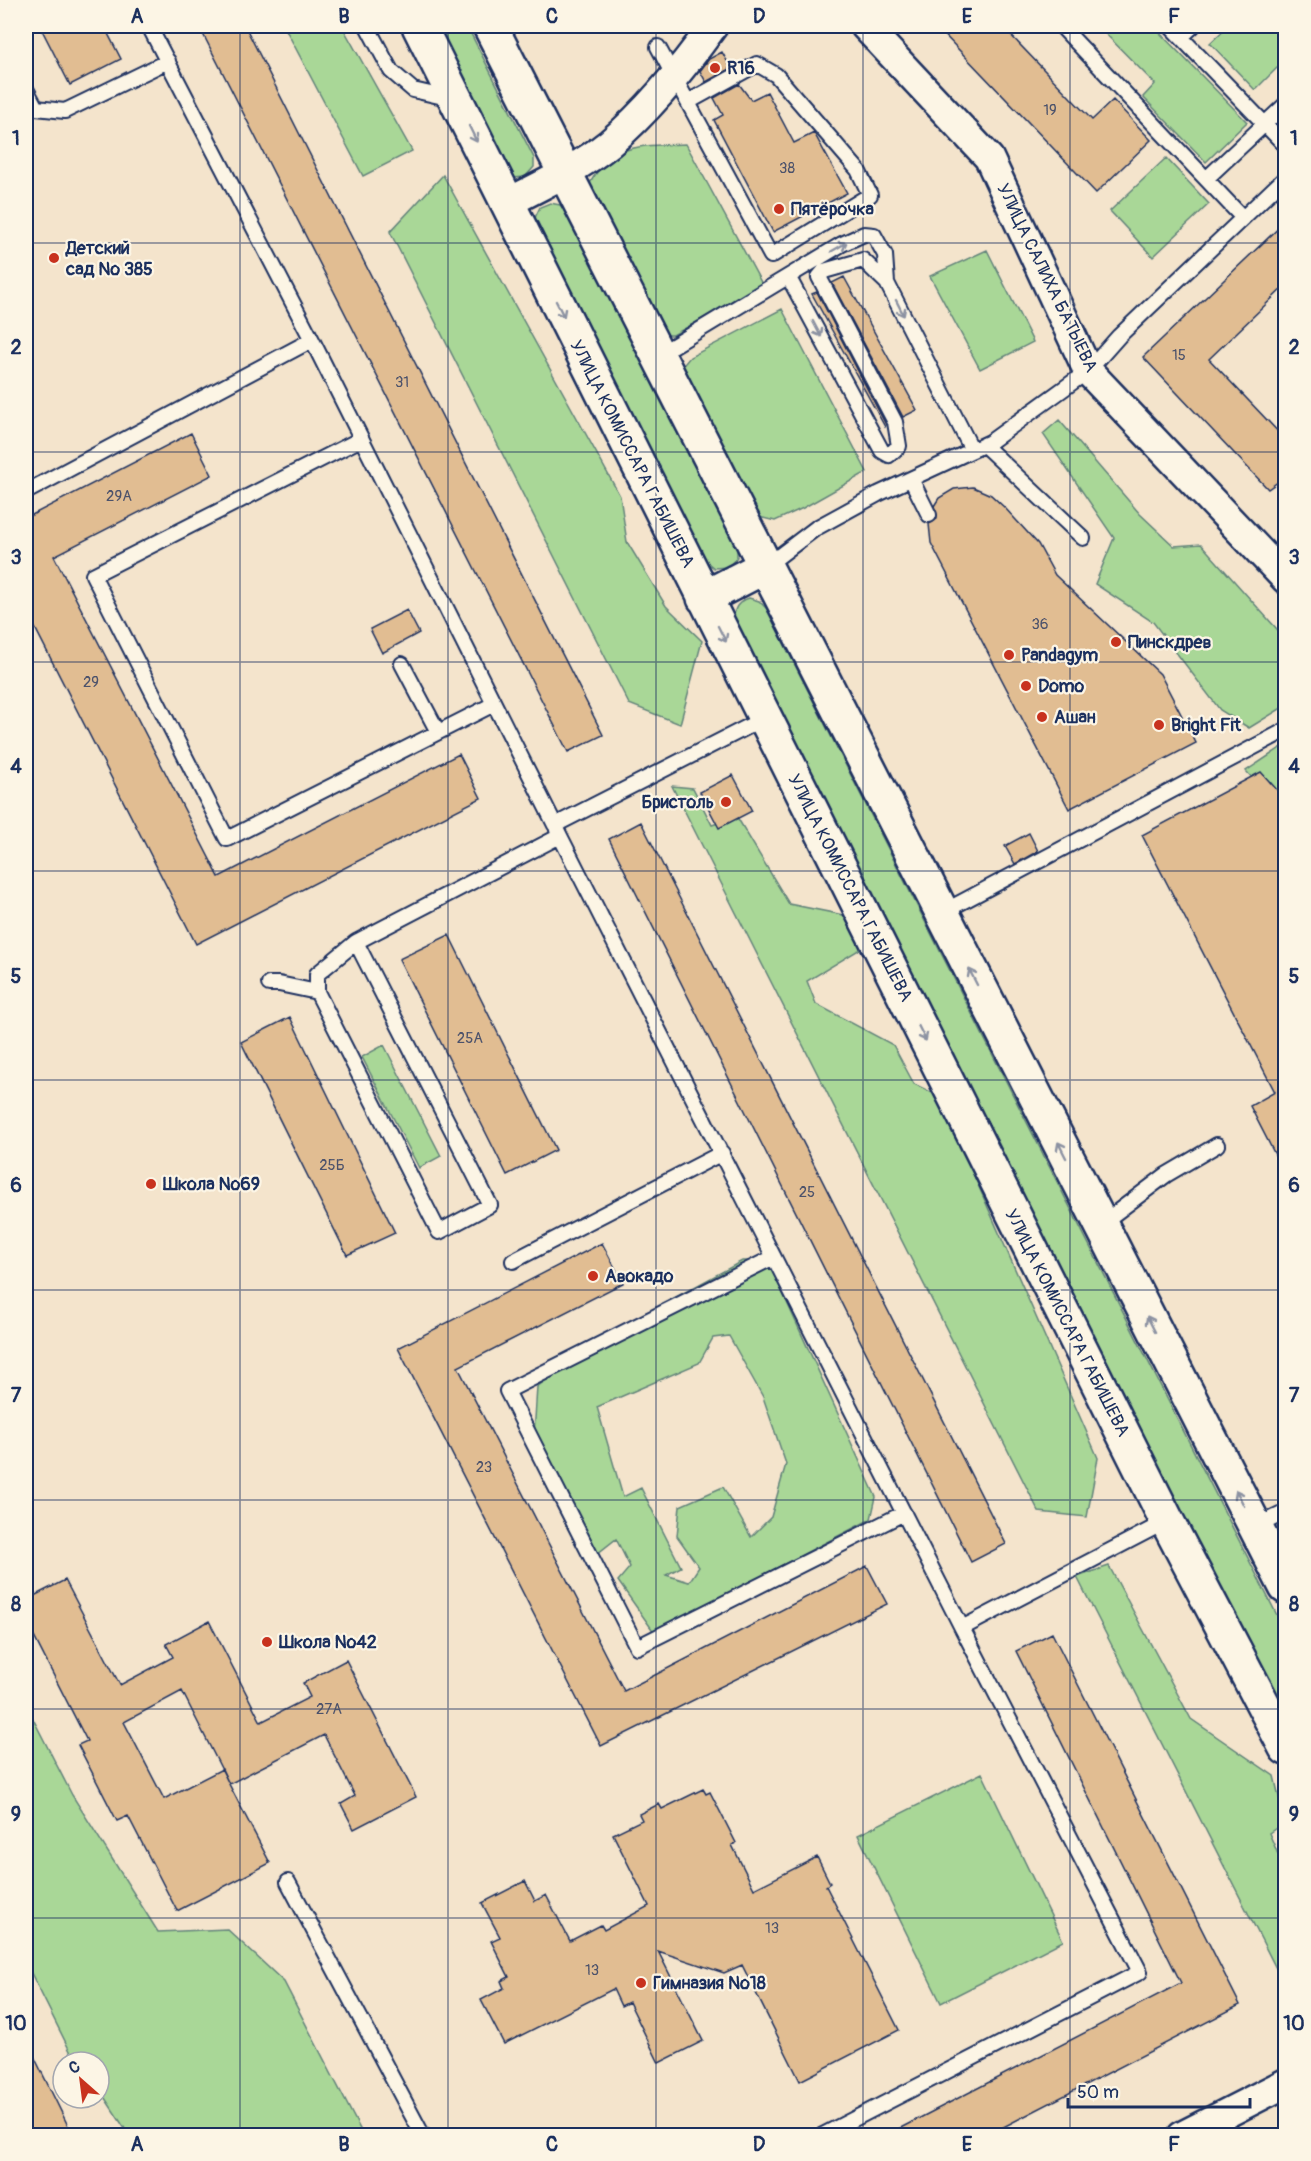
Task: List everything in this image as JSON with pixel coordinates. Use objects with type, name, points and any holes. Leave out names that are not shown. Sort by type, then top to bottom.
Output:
[{"type":"street","name":"УЛИЦА КОМИССАРА ГАБИШЕВА","points":[[419,26],[1167,1521],[1286,1748]]},
{"type":"street","points":[[490,26],[1286,1587]]},
{"type":"street","points":[[507,203],[566,173],[682,90],[713,26]]},
{"type":"street","name":"УЛИЦА САЛИХА БАТЫЕВА","points":[[865,26],[989,158],[1088,371],[1286,579]]},
{"type":"street","points":[[704,598],[764,567]]},
{"type":"street","points":[[1182,2136],[1286,2083]]},
{"type":"lane","points":[[149,26],[312,340],[492,705],[722,1154],[772,1258],[1140,1972],[821,2136]]},
{"type":"lane","points":[[367,26],[391,71],[413,90],[456,100]]},
{"type":"lane","points":[[1061,26],[1243,218]]},
{"type":"lane","points":[[1170,26],[1263,125],[1286,146]]},
{"type":"lane","points":[[1181,37],[1193,26]]},
{"type":"lane","points":[[658,47],[771,256],[870,195],[858,170],[776,75],[757,64],[682,90]]},
{"type":"lane","points":[[26,89],[36,108],[65,111],[168,61]]},
{"type":"lane","points":[[1206,179],[1286,104]]},
{"type":"lane","points":[[764,567],[816,528],[978,447],[1088,371],[1119,336],[1286,177]]},
{"type":"lane","points":[[658,355],[842,244],[864,234],[874,235],[885,255],[887,283]]},
{"type":"lane","points":[[789,278],[882,451],[889,455],[899,446],[895,422],[819,277],[824,271],[863,260],[887,283],[978,447],[1083,538]]},
{"type":"lane","points":[[26,492],[312,340]]},
{"type":"lane","points":[[361,439],[93,575],[227,839],[492,705]]},
{"type":"lane","points":[[911,479],[929,515]]},
{"type":"lane","points":[[402,664],[438,732]]},
{"type":"lane","points":[[356,942],[490,1205],[439,1232],[317,992],[317,974],[356,942],[765,718]]},
{"type":"lane","points":[[941,913],[1286,730]]},
{"type":"lane","points":[[269,984],[317,992]]},
{"type":"lane","points":[[1098,1221],[1113,1215],[1166,1175],[1217,1145]]},
{"type":"lane","points":[[513,1261],[722,1154]]},
{"type":"lane","points":[[772,1258],[507,1390],[637,1647],[904,1513]]},
{"type":"lane","points":[[1255,1527],[1286,1512]]},
{"type":"lane","points":[[962,1628],[1167,1521]]},
{"type":"lane","points":[[288,1882],[423,2136]]},
{"type":"green space","points":[[284,26],[342,26],[412,151],[363,176]]},
{"type":"green space","points":[[430,26],[467,26],[534,158],[534,167],[525,177],[513,178]]},
{"type":"green space","points":[[1098,26],[1153,26],[1247,122],[1206,162],[1143,97],[1155,84]]},
{"type":"green space","points":[[1228,26],[1285,26],[1285,60],[1255,90],[1210,43]]},
{"type":"green space","points":[[686,144],[763,286],[673,335],[667,335],[653,325],[586,191],[595,175],[615,155],[639,147]]},
{"type":"green space","points":[[1166,158],[1209,204],[1153,257],[1110,211]]},
{"type":"green space","points":[[443,175],[620,496],[627,542],[666,606],[702,641],[680,724],[629,704],[390,232]]},
{"type":"green space","points":[[550,203],[560,205],[565,210],[737,546],[737,557],[728,567],[714,568],[703,559],[533,222],[540,207]]},
{"type":"green space","points":[[987,250],[1033,342],[980,369],[930,276]]},
{"type":"green space","points":[[782,309],[867,472],[775,521],[755,516],[680,369],[690,357]]},
{"type":"green space","points":[[1059,420],[1140,514],[1174,546],[1201,544],[1285,638],[1285,706],[1249,728],[1220,710],[1153,622],[1095,584],[1114,538],[1043,434]]},
{"type":"green space","points":[[749,598],[759,601],[766,608],[1285,1631],[1285,1719],[735,624],[736,608]]},
{"type":"green space","points":[[1285,745],[1285,815],[1246,771]]},
{"type":"green space","points":[[672,786],[693,788],[712,825],[737,817],[789,904],[848,916],[862,948],[807,981],[816,1004],[893,1045],[914,1084],[939,1096],[1098,1458],[1087,1517],[1039,1512]]},
{"type":"green space","points":[[384,1045],[441,1156],[419,1168],[362,1057]]},
{"type":"green space","points":[[742,1261],[768,1261],[876,1497],[871,1519],[654,1632],[618,1581],[630,1567],[616,1539],[593,1557],[534,1435],[537,1387],[599,1339]],"holes":[[[729,1336],[763,1397],[786,1464],[771,1517],[751,1537],[723,1487],[680,1506],[677,1536],[699,1567],[689,1582],[666,1575],[681,1567],[641,1488],[623,1497],[597,1407],[699,1363],[713,1338]]]},
{"type":"green space","points":[[1109,1566],[1191,1719],[1274,1776],[1285,1822],[1269,1833],[1281,1861],[1285,1860],[1285,1986],[1077,1577]]},
{"type":"green space","points":[[26,1705],[72,1795],[158,1932],[227,1929],[284,1982],[363,2135],[129,2135],[111,2107],[111,2050],[70,2050],[26,1963]]},
{"type":"green space","points":[[982,1773],[1063,1941],[941,2003],[858,1835]]},
{"type":"building","points":[[40,26],[104,26],[121,59],[70,85]]},
{"type":"building","points":[[199,26],[245,26],[603,735],[568,752]]},
{"type":"building","points":[[936,26],[1002,26],[1092,120],[1113,100],[1151,140],[1096,193]]},
{"type":"building","points":[[722,52],[731,68],[706,82],[700,71],[709,59]]},
{"type":"building","points":[[739,84],[751,100],[767,92],[794,143],[814,133],[847,193],[773,232],[714,120],[723,115],[714,98]]},
{"type":"building","points":[[1286,221],[1286,285],[1209,359],[1286,440],[1286,476],[1268,489],[1143,357]]},
{"type":"building","points":[[844,277],[917,410],[903,417],[832,283]]},
{"type":"building","points":[[817,292],[886,425],[885,427],[812,294]]},
{"type":"building","points":[[191,433],[212,475],[54,556],[219,877],[459,754],[481,798],[196,944],[26,610],[26,518]]},
{"type":"building","points":[[973,487],[991,495],[1005,508],[1038,544],[1055,575],[1160,674],[1196,743],[1069,809],[931,543],[929,524],[937,519],[934,506],[939,498],[954,489]]},
{"type":"building","points":[[407,610],[419,633],[382,653],[370,629]]},
{"type":"building","points":[[1261,772],[1286,800],[1286,1176],[1250,1106],[1275,1092],[1142,835]]},
{"type":"building","points":[[733,775],[752,811],[719,828],[700,792]]},
{"type":"building","points":[[641,822],[1006,1544],[971,1562],[609,839]]},
{"type":"building","points":[[1029,833],[1038,851],[1015,864],[1005,846]]},
{"type":"building","points":[[449,935],[556,1150],[507,1175],[399,959]]},
{"type":"building","points":[[290,1017],[395,1233],[347,1255],[241,1042]]},
{"type":"building","points":[[602,1243],[623,1283],[458,1367],[624,1691],[867,1566],[887,1604],[601,1746],[398,1348]]},
{"type":"building","points":[[65,1580],[120,1685],[173,1657],[166,1644],[209,1621],[261,1722],[310,1697],[303,1683],[346,1660],[416,1797],[354,1829],[341,1804],[355,1796],[324,1735],[229,1784],[270,1863],[177,1911],[128,1816],[117,1821],[78,1745],[87,1741],[26,1621],[26,1600]],"holes":[[[182,1691],[222,1769],[164,1799],[124,1722]]]},
{"type":"building","points":[[1052,1633],[1240,2005],[986,2136],[885,2136],[1181,1983],[1016,1651]]},
{"type":"building","points":[[703,1789],[706,1794],[710,1792],[736,1843],[732,1845],[754,1889],[817,1857],[830,1883],[826,1886],[899,2030],[800,2081],[742,1965],[724,1973],[658,1951],[703,2041],[659,2063],[629,2002],[621,2006],[613,1989],[504,2044],[481,2000],[504,1988],[501,1981],[509,1977],[491,1941],[500,1937],[482,1903],[525,1881],[535,1901],[546,1895],[570,1941],[601,1925],[604,1930],[649,1906],[613,1834],[642,1820],[639,1814],[659,1804],[662,1809]]},
{"type":"building","points":[[26,2040],[51,2091],[51,2110],[60,2110],[73,2136],[26,2136]]},
{"type":"place","name":"R16","points":[[715,68]]},
{"type":"place","name":"Пятёрочка","points":[[779,209]]},
{"type":"place","name":"Детский сад № 385","points":[[54,258]]},
{"type":"place","name":"Пинскдрев","points":[[1116,642]]},
{"type":"place","name":"Pandagym","points":[[1009,655]]},
{"type":"place","name":"Domo","points":[[1026,686]]},
{"type":"place","name":"Ашан","points":[[1042,717]]},
{"type":"place","name":"Bright Fit","points":[[1159,725]]},
{"type":"place","name":"Бристоль","points":[[726,802]]},
{"type":"place","name":"Школа №69","points":[[151,1184]]},
{"type":"place","name":"Авокадо","points":[[593,1276]]},
{"type":"place","name":"Школа №42","points":[[267,1642]]},
{"type":"place","name":"Гимназия №18","points":[[641,1983]]}]
